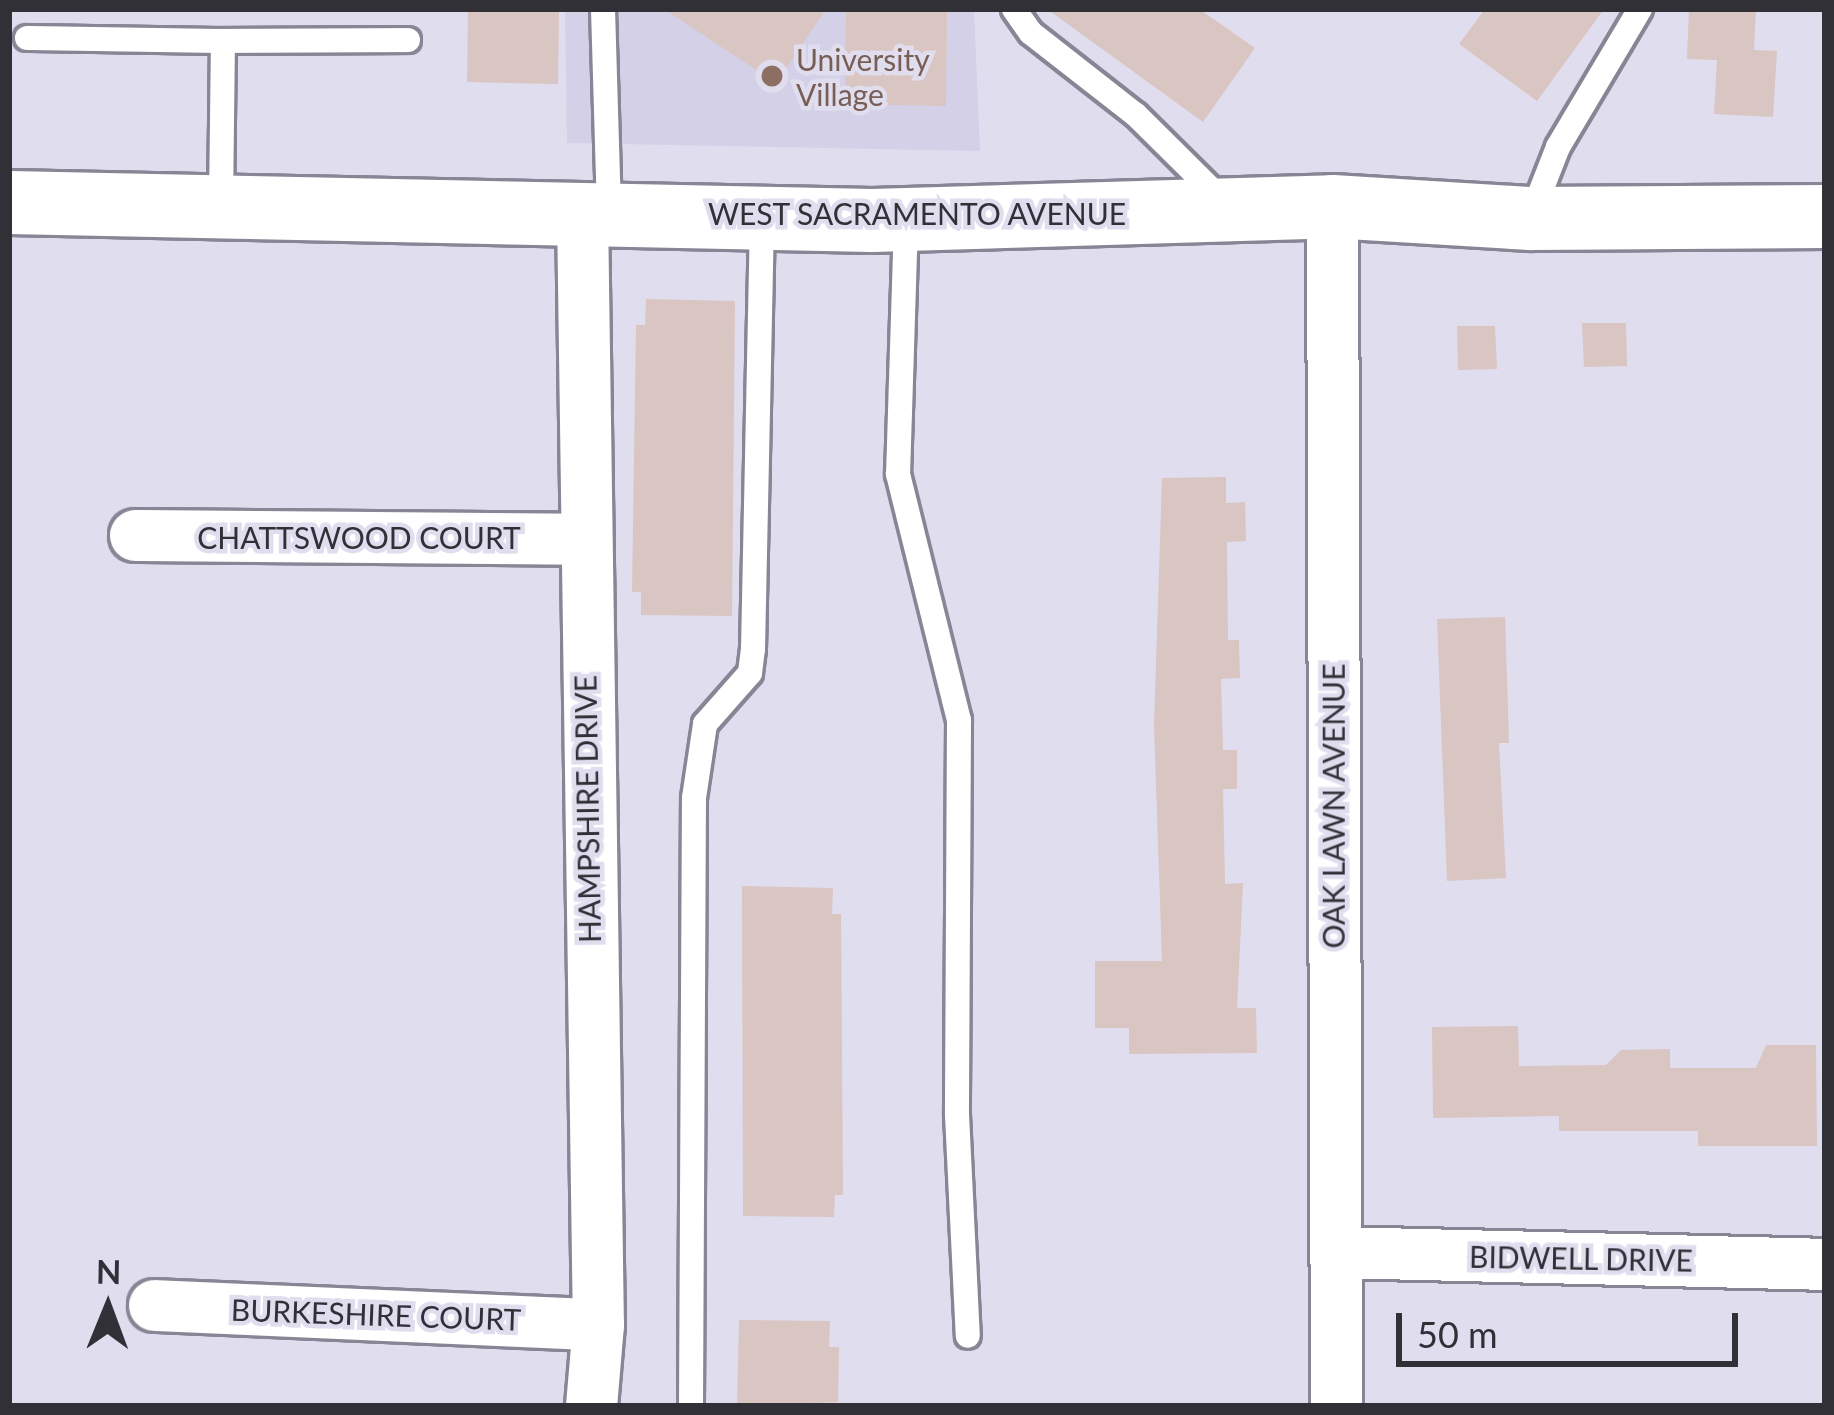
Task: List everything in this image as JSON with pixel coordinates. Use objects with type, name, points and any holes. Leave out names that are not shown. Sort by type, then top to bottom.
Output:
[{"type":"street","name":"WEST SACRAMENTO AVENUE","points":[[9,202],[906,219],[1332,206],[1531,218],[1825,216]]},
{"type":"street","name":"OAK LAWN AVENUE","points":[[1332,206],[1336,1406]]},
{"type":"street","name":"HAMPSHIRE DRIVE","points":[[591,1406],[598,1324],[582,539],[596,212]]},
{"type":"street","name":"CHATTSWOOD COURT","points":[[136,536],[582,539]]},
{"type":"street","name":"BIDWELL DRIVE","points":[[1338,1252],[1825,1264]]},
{"type":"street","name":"BURKESHIRE COURT","points":[[154,1305],[598,1324]]},
{"type":"lane","points":[[596,212],[603,9]]},
{"type":"lane","points":[[1014,9],[1031,33],[1136,115],[1231,209]]},
{"type":"lane","points":[[1531,218],[1558,147],[1640,9]]},
{"type":"lane","points":[[27,38],[408,40]]},
{"type":"lane","points":[[221,206],[223,41]]},
{"type":"lane","points":[[691,1406],[694,798],[705,724],[750,673],[753,649],[762,217]]},
{"type":"lane","points":[[906,219],[898,474],[959,720],[957,1115],[968,1336]]},
{"type":"shaded area","name":"University Village","points":[[565,9],[974,9],[980,151],[567,143]]},
{"type":"building","points":[[468,9],[559,9],[558,84],[467,82]]},
{"type":"building","points":[[664,9],[826,9],[776,83]]},
{"type":"building","points":[[846,9],[947,9],[946,106],[845,104]]},
{"type":"building","points":[[1047,9],[1199,9],[1255,48],[1203,122]]},
{"type":"building","points":[[1485,9],[1604,9],[1537,101],[1459,44]]},
{"type":"building","points":[[1689,9],[1756,9],[1754,50],[1777,51],[1773,117],[1714,114],[1717,60],[1687,59]]},
{"type":"building","points":[[646,299],[735,301],[732,616],[641,615],[641,592],[632,592],[636,325],[645,325]]},
{"type":"building","points":[[1582,323],[1626,323],[1627,366],[1584,367]]},
{"type":"building","points":[[1457,326],[1495,326],[1497,369],[1458,370]]},
{"type":"building","points":[[1226,477],[1226,503],[1245,502],[1246,541],[1227,542],[1228,640],[1239,640],[1240,678],[1221,679],[1223,750],[1237,750],[1237,789],[1223,789],[1225,884],[1243,883],[1237,1008],[1256,1008],[1257,1053],[1129,1054],[1129,1028],[1095,1028],[1095,961],[1162,961],[1154,726],[1162,478]]},
{"type":"building","points":[[1505,617],[1509,743],[1499,743],[1506,878],[1447,881],[1437,619]]},
{"type":"building","points":[[742,886],[833,888],[832,914],[841,914],[843,1195],[835,1195],[834,1217],[743,1216]]},
{"type":"building","points":[[1518,1026],[1519,1066],[1606,1065],[1621,1050],[1670,1049],[1670,1068],[1756,1068],[1766,1045],[1816,1045],[1817,1146],[1698,1146],[1698,1131],[1559,1131],[1559,1116],[1433,1118],[1432,1027]]},
{"type":"building","points":[[739,1320],[830,1321],[829,1347],[839,1347],[838,1402],[737,1406]]},
{"type":"place","name":"University Village","points":[[772,76]]}]
